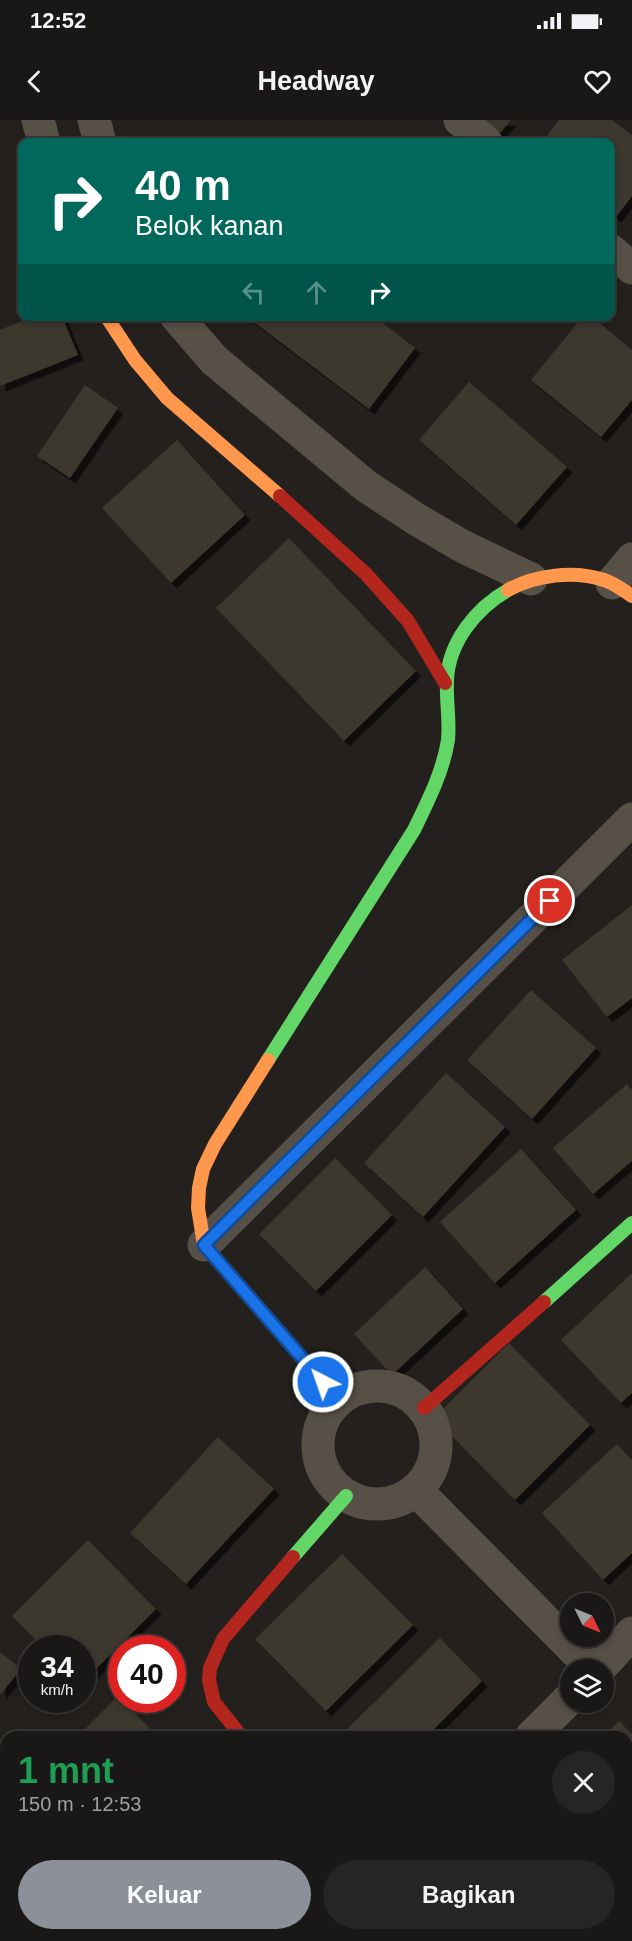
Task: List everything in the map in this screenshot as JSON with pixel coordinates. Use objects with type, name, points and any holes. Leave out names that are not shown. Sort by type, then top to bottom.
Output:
[{"type":"street","points":[[38,120],[44,138]]},
{"type":"street","points":[[94,120],[99,138]]},
{"type":"street","points":[[460,120],[481,138]]},
{"type":"street","points":[[615,254],[632,268]]},
{"type":"street","points":[[109,321],[135,360],[167,398],[319,530],[366,574],[408,621],[445,683]]},
{"type":"street","points":[[180,321],[214,360],[366,486],[462,546],[531,579]]},
{"type":"street","points":[[338,1399],[204,1245],[198,1208],[203,1169],[215,1144],[414,830],[435,787],[447,753],[449,724],[445,683],[452,655],[466,629],[504,590],[531,579],[560,575],[625,580]]},
{"type":"street","points":[[204,1245],[632,819]]},
{"type":"street","points":[[424,1408],[632,1223]]},
{"type":"street","points":[[383,1385],[406,1392],[424,1408],[434,1428],[437,1450],[430,1472],[416,1490],[394,1502],[370,1504],[346,1496],[329,1481],[319,1461],[317,1438],[324,1417],[338,1399],[359,1388],[383,1385]]},
{"type":"street","points":[[416,1490],[585,1659]]},
{"type":"street","points":[[236,1731],[210,1694],[207,1682],[213,1657],[223,1639],[346,1496]]},
{"type":"street","points":[[607,1659],[632,1633]]},
{"type":"street","points":[[537,1731],[560,1708]]},
{"type":"building","points":[[484,120],[511,120],[500,133]]},
{"type":"building","points":[[559,120],[612,120],[632,135],[632,196],[616,217],[615,138],[545,138]]},
{"type":"building","points":[[22,321],[64,321],[78,355],[0,386],[0,330]]},
{"type":"building","points":[[253,321],[380,321],[415,348],[369,409]]},
{"type":"building","points":[[579,321],[597,321],[632,350],[632,400],[601,437],[531,380]]},
{"type":"building","points":[[469,382],[567,467],[516,525],[419,440]]},
{"type":"building","points":[[85,385],[118,408],[70,478],[37,456]]},
{"type":"building","points":[[177,440],[245,515],[171,583],[102,508]]},
{"type":"building","points":[[289,538],[416,671],[344,741],[216,608]]},
{"type":"building","points":[[632,905],[632,998],[607,1017],[562,960]]},
{"type":"building","points":[[531,990],[596,1048],[532,1119],[467,1060]]},
{"type":"building","points":[[446,1073],[505,1127],[423,1217],[364,1163]]},
{"type":"building","points":[[627,1084],[632,1090],[632,1161],[593,1194],[553,1148]]},
{"type":"building","points":[[521,1149],[576,1210],[495,1283],[440,1222]]},
{"type":"building","points":[[335,1158],[392,1215],[316,1291],[259,1234]]},
{"type":"building","points":[[425,1267],[463,1309],[392,1375],[354,1334]]},
{"type":"building","points":[[632,1273],[632,1393],[621,1403],[561,1340]]},
{"type":"building","points":[[509,1343],[590,1425],[515,1500],[434,1418]]},
{"type":"building","points":[[218,1437],[274,1489],[186,1584],[130,1533]]},
{"type":"building","points":[[617,1444],[632,1460],[632,1553],[603,1580],[542,1513]]},
{"type":"building","points":[[88,1540],[156,1609],[130,1635],[108,1635],[108,1657],[96,1669],[96,1635],[31,1635],[12,1616]]},
{"type":"building","points":[[342,1554],[413,1625],[326,1711],[255,1639]]},
{"type":"building","points":[[440,1638],[482,1681],[432,1731],[345,1731]]},
{"type":"building","points":[[0,1652],[18,1667],[18,1673],[0,1695]]},
{"type":"building","points":[[108,1706],[108,1713],[135,1713],[153,1731],[83,1731]]},
{"type":"building","points":[[619,1721],[629,1731],[609,1731]]},
{"type":"traffic: fast","points":[[268,1060],[414,830],[434,786],[446,752],[448,740],[447,681],[452,653],[458,640],[475,617],[485,606],[508,590]]},
{"type":"traffic: fast","points":[[544,1302],[632,1223]]},
{"type":"traffic: fast","points":[[293,1557],[346,1496]]},
{"type":"traffic: slow","points":[[109,321],[135,360],[167,398],[280,496]]},
{"type":"traffic: slow","points":[[508,590],[542,578],[580,575],[608,581],[632,596]]},
{"type":"traffic: slow","points":[[268,1060],[215,1144],[203,1169],[198,1208],[204,1245],[338,1399]]},
{"type":"traffic: jam","points":[[280,496],[366,574],[408,621],[445,683]]},
{"type":"traffic: jam","points":[[424,1408],[544,1302]]},
{"type":"traffic: jam","points":[[237,1731],[214,1702],[209,1680],[210,1668],[223,1639],[293,1557]]},
{"type":"route","points":[[323,1382],[204,1245],[550,901]]}]
